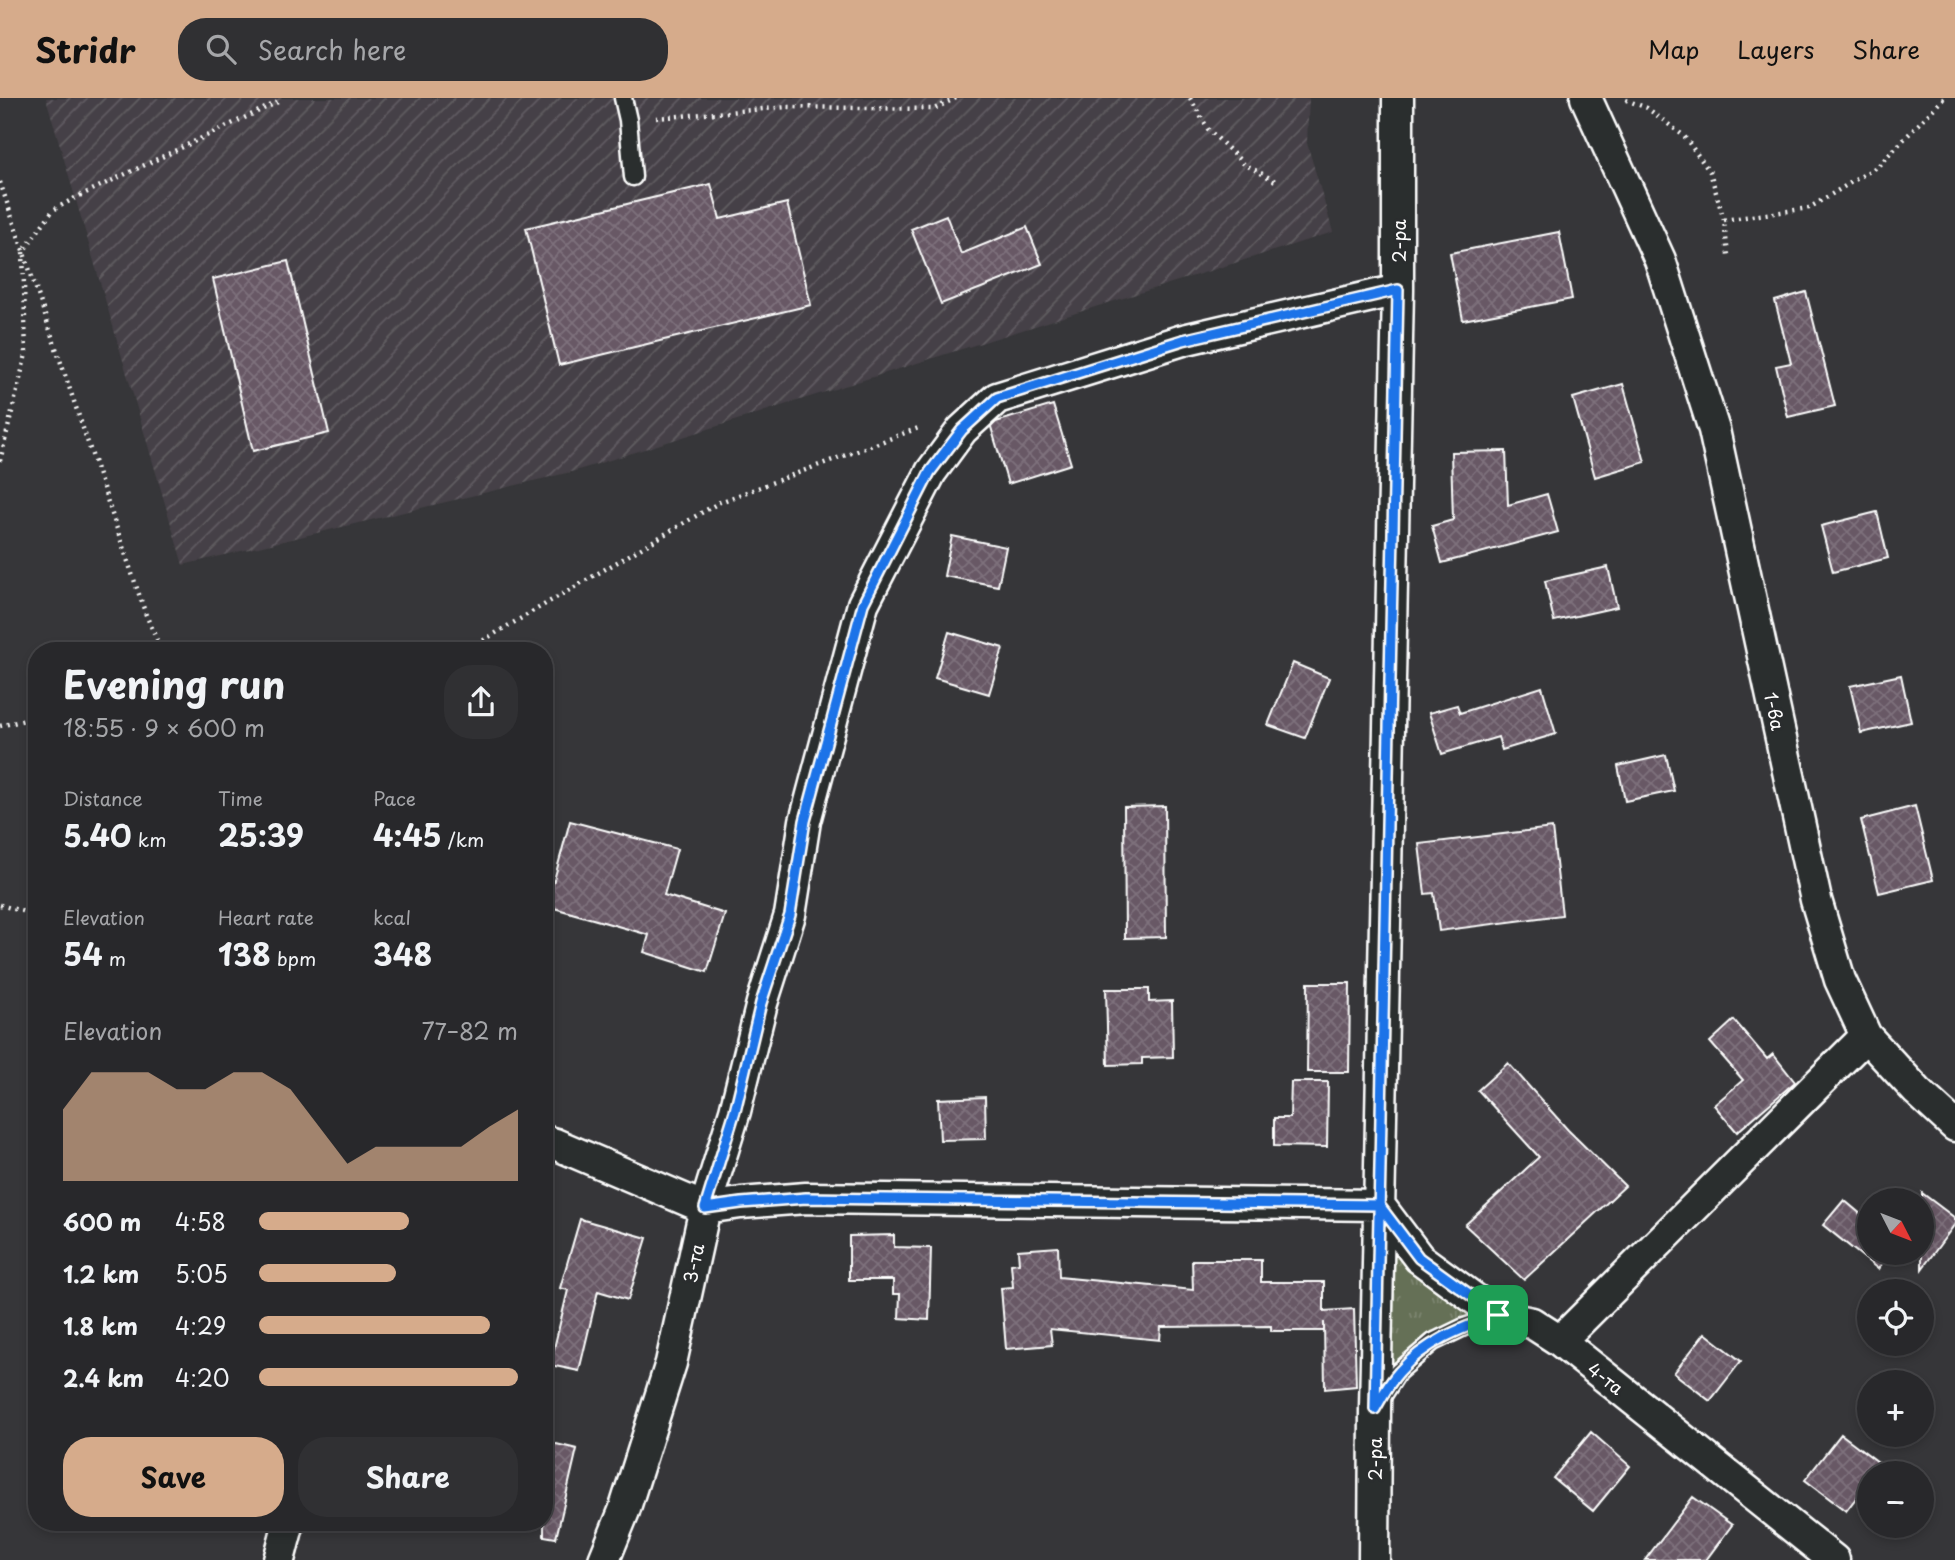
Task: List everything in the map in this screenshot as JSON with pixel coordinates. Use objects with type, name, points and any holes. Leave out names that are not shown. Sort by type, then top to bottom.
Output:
[{"type":"street","name":"2-ра","points":[[1374,1560],[1398,290],[1398,98]]},
{"type":"street","name":"1-ва","points":[[1586,98],[1660,260],[1714,430],[1816,900],[1840,980],[1866,1036],[1917,1091],[1955,1126]]},
{"type":"street","name":"3-та","points":[[604,1560],[624,1511],[671,1363],[705,1208],[735,1111],[761,1003],[790,915],[805,821],[863,604],[930,472],[962,430],[997,398],[1183,340],[1398,290]]},
{"type":"street","points":[[1560,1342],[1866,1036]]},
{"type":"street","points":[[553,1143],[705,1208],[806,1198],[1379,1205]]},
{"type":"street","name":"4-та","points":[[1379,1205],[1419,1258],[1498,1315],[1532,1323],[1560,1342],[1834,1560]]},
{"type":"street","points":[[279,1560],[287,1531]]},
{"type":"lane","points":[[623,98],[628,120],[633,177]]},
{"type":"lane","points":[[1375,1409],[1398,1372],[1433,1342],[1498,1315]]},
{"type":"path","points":[[0,461],[26,354],[23,252],[53,210],[280,101],[273,98]]},
{"type":"path","points":[[628,120],[788,107],[934,109],[956,98]]},
{"type":"path","points":[[1190,98],[1208,130],[1244,164],[1279,183]]},
{"type":"path","points":[[1619,98],[1647,108],[1684,136],[1710,173],[1724,220],[1728,255]]},
{"type":"path","points":[[1724,220],[1809,208],[1878,166],[1944,98]]},
{"type":"path","points":[[0,182],[146,615],[158,642]]},
{"type":"path","points":[[480,642],[720,502],[922,426]]},
{"type":"path","points":[[0,726],[28,719]]},
{"type":"path","points":[[0,905],[28,914]]},
{"type":"shaded area","points":[[46,98],[1309,98],[1307,143],[1333,232],[575,471],[183,565]]},
{"type":"green space","points":[[1379,1205],[1498,1316],[1433,1342],[1375,1409]]},
{"type":"building","points":[[711,184],[720,219],[787,203],[811,305],[559,365],[526,228]]},
{"type":"building","points":[[946,215],[961,254],[1027,227],[1042,264],[941,304],[911,229]]},
{"type":"building","points":[[1559,232],[1572,299],[1463,320],[1450,253]]},
{"type":"building","points":[[288,261],[329,433],[253,451],[213,279]]},
{"type":"building","points":[[1806,292],[1835,406],[1788,417],[1776,366],[1791,363],[1775,301]]},
{"type":"building","points":[[1623,384],[1645,462],[1595,477],[1573,398]]},
{"type":"building","points":[[1053,405],[1071,464],[1008,484],[991,427],[996,422]]},
{"type":"building","points":[[1506,451],[1508,505],[1547,494],[1558,532],[1442,563],[1432,526],[1453,520],[1451,452]]},
{"type":"building","points":[[1877,512],[1888,558],[1833,572],[1821,526]]},
{"type":"building","points":[[952,536],[1006,547],[998,586],[944,576]]},
{"type":"building","points":[[1608,567],[1617,607],[1554,621],[1545,581]]},
{"type":"building","points":[[949,632],[1003,648],[989,694],[935,678]]},
{"type":"building","points":[[1293,663],[1329,678],[1305,738],[1268,725]]},
{"type":"building","points":[[1901,675],[1911,722],[1861,733],[1850,686]]},
{"type":"building","points":[[1542,687],[1556,734],[1502,750],[1498,737],[1442,754],[1429,713],[1457,705],[1460,713]]},
{"type":"building","points":[[1666,755],[1674,791],[1625,801],[1618,766]]},
{"type":"building","points":[[1165,806],[1166,937],[1125,938],[1124,807]]},
{"type":"building","points":[[1915,806],[1933,880],[1879,893],[1861,820]]},
{"type":"building","points":[[570,821],[677,849],[664,895],[725,914],[707,972],[644,952],[649,935],[553,908],[553,884]]},
{"type":"building","points":[[1552,828],[1562,915],[1439,931],[1434,893],[1425,894],[1419,844]]},
{"type":"building","points":[[1308,983],[1350,983],[1349,1072],[1307,1072]]},
{"type":"building","points":[[1106,989],[1149,989],[1149,1002],[1172,1001],[1173,1057],[1142,1058],[1142,1064],[1108,1065]]},
{"type":"building","points":[[1734,1020],[1767,1059],[1773,1054],[1795,1082],[1737,1132],[1714,1105],[1743,1080],[1710,1042]]},
{"type":"building","points":[[1508,1063],[1568,1130],[1625,1186],[1524,1280],[1465,1225],[1539,1157],[1478,1090]]},
{"type":"building","points":[[1291,1082],[1328,1082],[1327,1147],[1274,1146],[1274,1118],[1290,1118]]},
{"type":"building","points":[[985,1097],[986,1139],[940,1140],[938,1099]]},
{"type":"building","points":[[1844,1200],[1857,1211],[1857,1252],[1823,1225]]},
{"type":"building","points":[[1934,1202],[1955,1218],[1955,1224],[1934,1253]]},
{"type":"building","points":[[580,1219],[647,1238],[628,1300],[598,1291],[579,1371],[553,1366],[553,1352],[568,1290],[560,1288]]},
{"type":"building","points":[[894,1235],[894,1247],[931,1248],[929,1320],[899,1318],[900,1294],[893,1294],[893,1280],[849,1280],[849,1236]]},
{"type":"building","points":[[1058,1247],[1059,1277],[1193,1290],[1192,1260],[1261,1260],[1261,1282],[1324,1282],[1324,1311],[1354,1309],[1356,1386],[1325,1389],[1324,1322],[1324,1331],[1271,1331],[1271,1326],[1161,1327],[1160,1340],[1050,1329],[1052,1345],[1006,1349],[1001,1288],[1013,1287],[1011,1264],[1019,1263],[1018,1250]]},
{"type":"building","points":[[1705,1333],[1741,1361],[1710,1401],[1674,1373]]},
{"type":"building","points":[[1591,1432],[1630,1466],[1593,1511],[1553,1478]]},
{"type":"building","points":[[1841,1434],[1877,1461],[1857,1461],[1857,1497],[1846,1511],[1805,1480]]},
{"type":"building","points":[[553,1443],[577,1449],[556,1538],[544,1536],[544,1531],[553,1531]]},
{"type":"building","points":[[1693,1497],[1732,1525],[1706,1560],[1645,1560]]},
{"type":"route","points":[[1498,1315],[1419,1258],[1379,1205],[806,1198],[705,1208],[735,1111],[761,1003],[790,915],[805,821],[863,604],[930,472],[962,430],[997,398],[1183,340],[1398,290],[1379,1205],[1375,1409],[1398,1372],[1433,1342],[1498,1315]]}]
